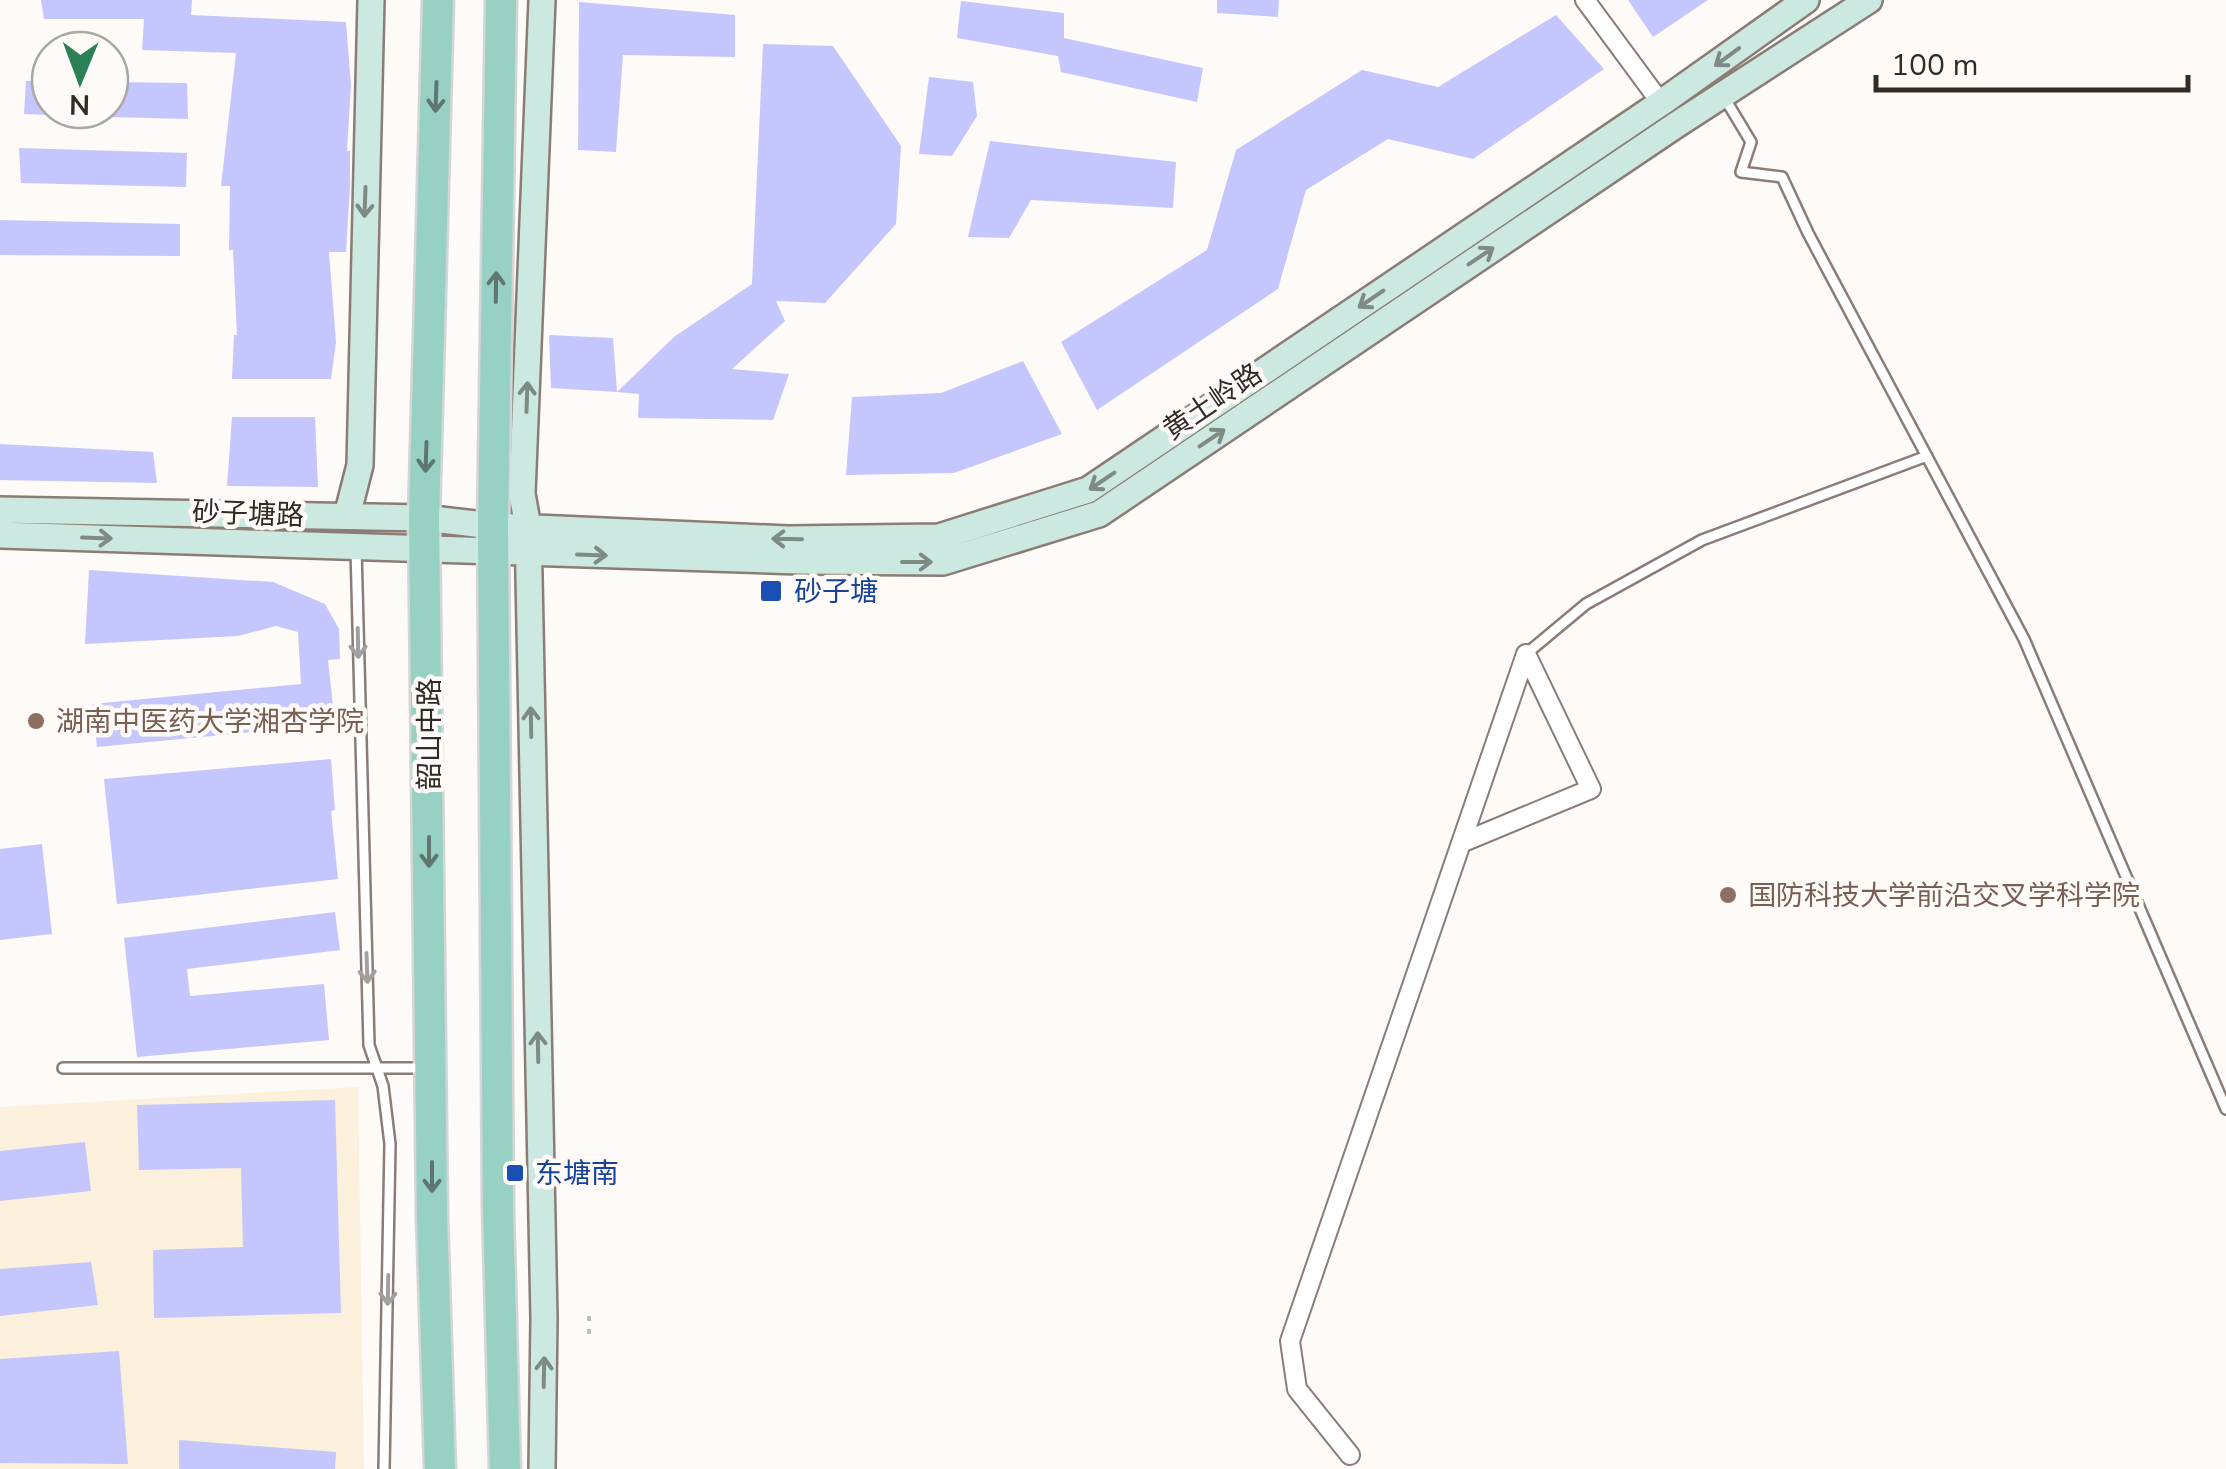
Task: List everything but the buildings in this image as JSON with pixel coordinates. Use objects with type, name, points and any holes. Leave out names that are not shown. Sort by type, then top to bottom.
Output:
[{"type":"main road","name":"韶山中路","points":[[438,0],[424,518],[440,1469]]},
{"type":"main road","points":[[501,0],[494,538],[504,1469]]},
{"type":"street","points":[[347,516],[360,465],[371,0]]},
{"type":"street","points":[[542,0],[522,494],[528,540],[544,1318],[542,1469]]},
{"type":"street","points":[[1586,0],[1661,104]]},
{"type":"street","name":"黄土岭路","points":[[528,540],[939,536],[1088,490],[1661,104],[1806,0]]},
{"type":"street","name":"黄土岭路","points":[[494,538],[799,562],[943,562],[1100,514],[1868,0]]},
{"type":"street","name":"砂子塘路","points":[[0,510],[424,518],[494,538]]},
{"type":"street","name":"砂子塘路","points":[[0,535],[427,549],[494,538]]},
{"type":"street","points":[[1350,1455],[1297,1389],[1290,1341],[1526,654]]},
{"type":"street","points":[[1461,843],[1591,789],[1526,654]]},
{"type":"lane","points":[[1723,94],[1751,142],[1741,172],[1782,177],[1808,234],[2024,639],[2226,1109]]},
{"type":"lane","points":[[1526,654],[1586,604],[1702,540],[1926,456]]},
{"type":"lane","points":[[356,546],[369,1045],[383,1086],[390,1144],[384,1469]]},
{"type":"lane","points":[[63,1068],[431,1068]]},
{"type":"path","points":[[589,1311],[589,1334]]},
{"type":"shaded area","points":[[358,1087],[364,1469],[0,1469],[0,1107]]},
{"type":"place","name":"砂子塘","points":[[771,591]]},
{"type":"place","name":"湖南中医药大学湘杏学院","points":[[36,721]]},
{"type":"place","name":"国防科技大学前沿交叉学科学院","points":[[1728,895]]},
{"type":"place","name":"东塘南","points":[[515,1173]]}]
